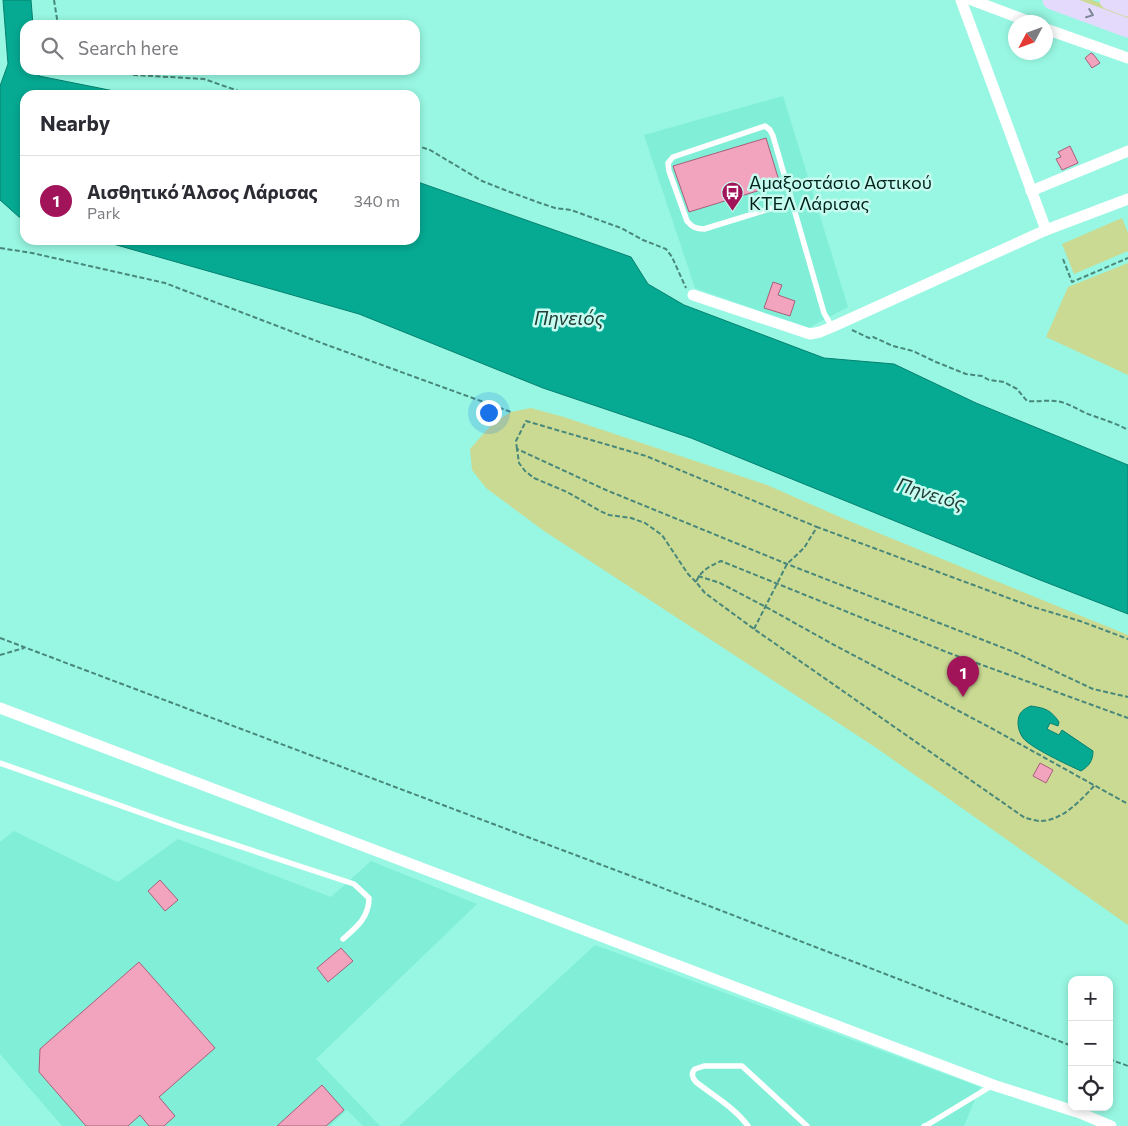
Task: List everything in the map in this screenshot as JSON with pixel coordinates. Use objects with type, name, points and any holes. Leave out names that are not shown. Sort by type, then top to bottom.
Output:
[{"type":"main road","points":[[1052,0],[1128,28]]},
{"type":"main road","points":[[1109,0],[1128,7]]},
{"type":"street","points":[[961,0],[1046,230]]},
{"type":"street","points":[[972,0],[1012,15]]},
{"type":"street","points":[[1053,31],[1128,58]]},
{"type":"street","points":[[1031,191],[1128,151]]},
{"type":"street","points":[[693,295],[810,334],[820,332],[1046,230],[1128,199]]},
{"type":"street","points":[[0,708],[993,1085],[1080,1113],[1110,1126]]},
{"type":"lane","points":[[792,202],[704,229],[698,229],[687,221],[669,171],[668,163],[673,157],[765,126],[770,130],[773,136],[824,313],[832,327]]},
{"type":"lane","points":[[0,763],[178,826],[354,884],[369,898],[369,909],[358,926],[343,939]]},
{"type":"lane","points":[[748,1126],[732,1110],[696,1082],[692,1077],[695,1069],[704,1066],[742,1066],[807,1126]]},
{"type":"lane","points":[[924,1126],[993,1085]]},
{"type":"path","points":[[54,0],[57,20]]},
{"type":"path","points":[[134,75],[204,79],[236,90]]},
{"type":"path","points":[[420,147],[430,150],[496,186],[540,203],[555,208],[571,210],[621,228],[644,240],[666,248],[672,257],[685,288],[693,295]]},
{"type":"path","points":[[0,248],[32,253],[165,283],[327,345],[511,412]]},
{"type":"path","points":[[1062,259],[1072,282],[1128,258]]},
{"type":"path","points":[[851,330],[869,338],[873,337],[894,346],[913,351],[966,374],[1004,382],[1017,389],[1027,401],[1054,401],[1074,406],[1128,430]]},
{"type":"path","points":[[1094,786],[1076,805],[1058,817],[1042,821],[1025,818],[705,593],[688,574],[662,535],[645,523],[600,511],[567,492],[534,478],[519,463],[516,441],[526,421],[646,456],[817,527],[1030,606],[1080,621],[1128,639]]},
{"type":"path","points":[[517,449],[606,490],[787,564],[1014,652],[1093,688],[1128,697]]},
{"type":"path","points":[[754,629],[787,564],[804,548],[817,527]]},
{"type":"path","points":[[696,582],[704,569],[721,561],[949,653],[1128,718]]},
{"type":"path","points":[[698,576],[720,583],[766,607],[1128,804]]},
{"type":"path","points":[[0,638],[656,885],[1068,1044]]},
{"type":"path","points":[[0,655],[24,648]]},
{"type":"path","points":[[1113,1060],[1128,1066]]},
{"type":"shaded area","points":[[1074,0],[1092,0],[1128,13],[1128,20]]},
{"type":"shaded area","points":[[783,96],[848,307],[808,328],[695,288],[644,135]]},
{"type":"shaded area","points":[[1122,218],[1128,233],[1128,251],[1074,274],[1062,244]]},
{"type":"shaded area","points":[[1128,263],[1128,375],[1046,337],[1068,287]]},
{"type":"shaded area","points":[[531,408],[564,417],[767,485],[849,521],[1128,635],[1128,925],[875,747],[544,531],[486,488],[472,470],[470,449],[493,423],[511,412]]},
{"type":"shaded area","points":[[14,831],[118,882],[178,839],[331,897],[371,861],[477,904],[316,1059],[380,1126],[363,1126],[347,1110],[330,1126],[62,1126],[0,1054],[0,842]]},
{"type":"shaded area","points":[[595,945],[980,1087],[964,1126],[399,1126]]},
{"type":"water","points":[[3,0],[31,0],[33,20],[20,20],[20,75],[39,75],[109,90],[20,90],[20,217],[0,200],[0,86],[8,64]]},
{"type":"water","name":"Πηνειός","points":[[420,183],[631,257],[648,284],[684,305],[824,358],[894,364],[976,403],[1128,465],[1128,614],[691,438],[543,388],[359,314],[117,245],[420,245]]},
{"type":"water","points":[[1031,706],[1047,710],[1059,722],[1058,726],[1050,723],[1047,729],[1059,735],[1062,730],[1093,751],[1090,763],[1086,767],[1081,771],[1059,761],[1023,738],[1018,727],[1019,717],[1023,710]]},
{"type":"building","points":[[1091,53],[1100,63],[1092,68],[1085,58]]},
{"type":"building","points":[[766,138],[780,184],[689,212],[673,166]]},
{"type":"building","points":[[1070,146],[1078,163],[1062,170],[1056,159],[1061,157],[1058,152]]},
{"type":"building","points":[[773,282],[782,285],[778,295],[795,301],[790,316],[764,308]]},
{"type":"building","points":[[1040,763],[1053,770],[1046,783],[1033,776]]},
{"type":"building","points":[[160,880],[178,900],[165,911],[148,891]]},
{"type":"building","points":[[341,948],[353,961],[328,982],[317,968]]},
{"type":"building","points":[[139,962],[215,1048],[159,1097],[175,1116],[164,1126],[149,1126],[140,1115],[128,1126],[86,1126],[39,1072],[40,1049]]},
{"type":"building","points":[[322,1085],[344,1110],[326,1126],[277,1126]]},
{"type":"place","name":"Αμαξοστάσιο Αστικού ΚΤΕΛ Λάρισας","points":[[733,211]]},
{"type":"place","name":"Αισθητικό Άλσος Λάρισας","points":[[963,697]]}]
